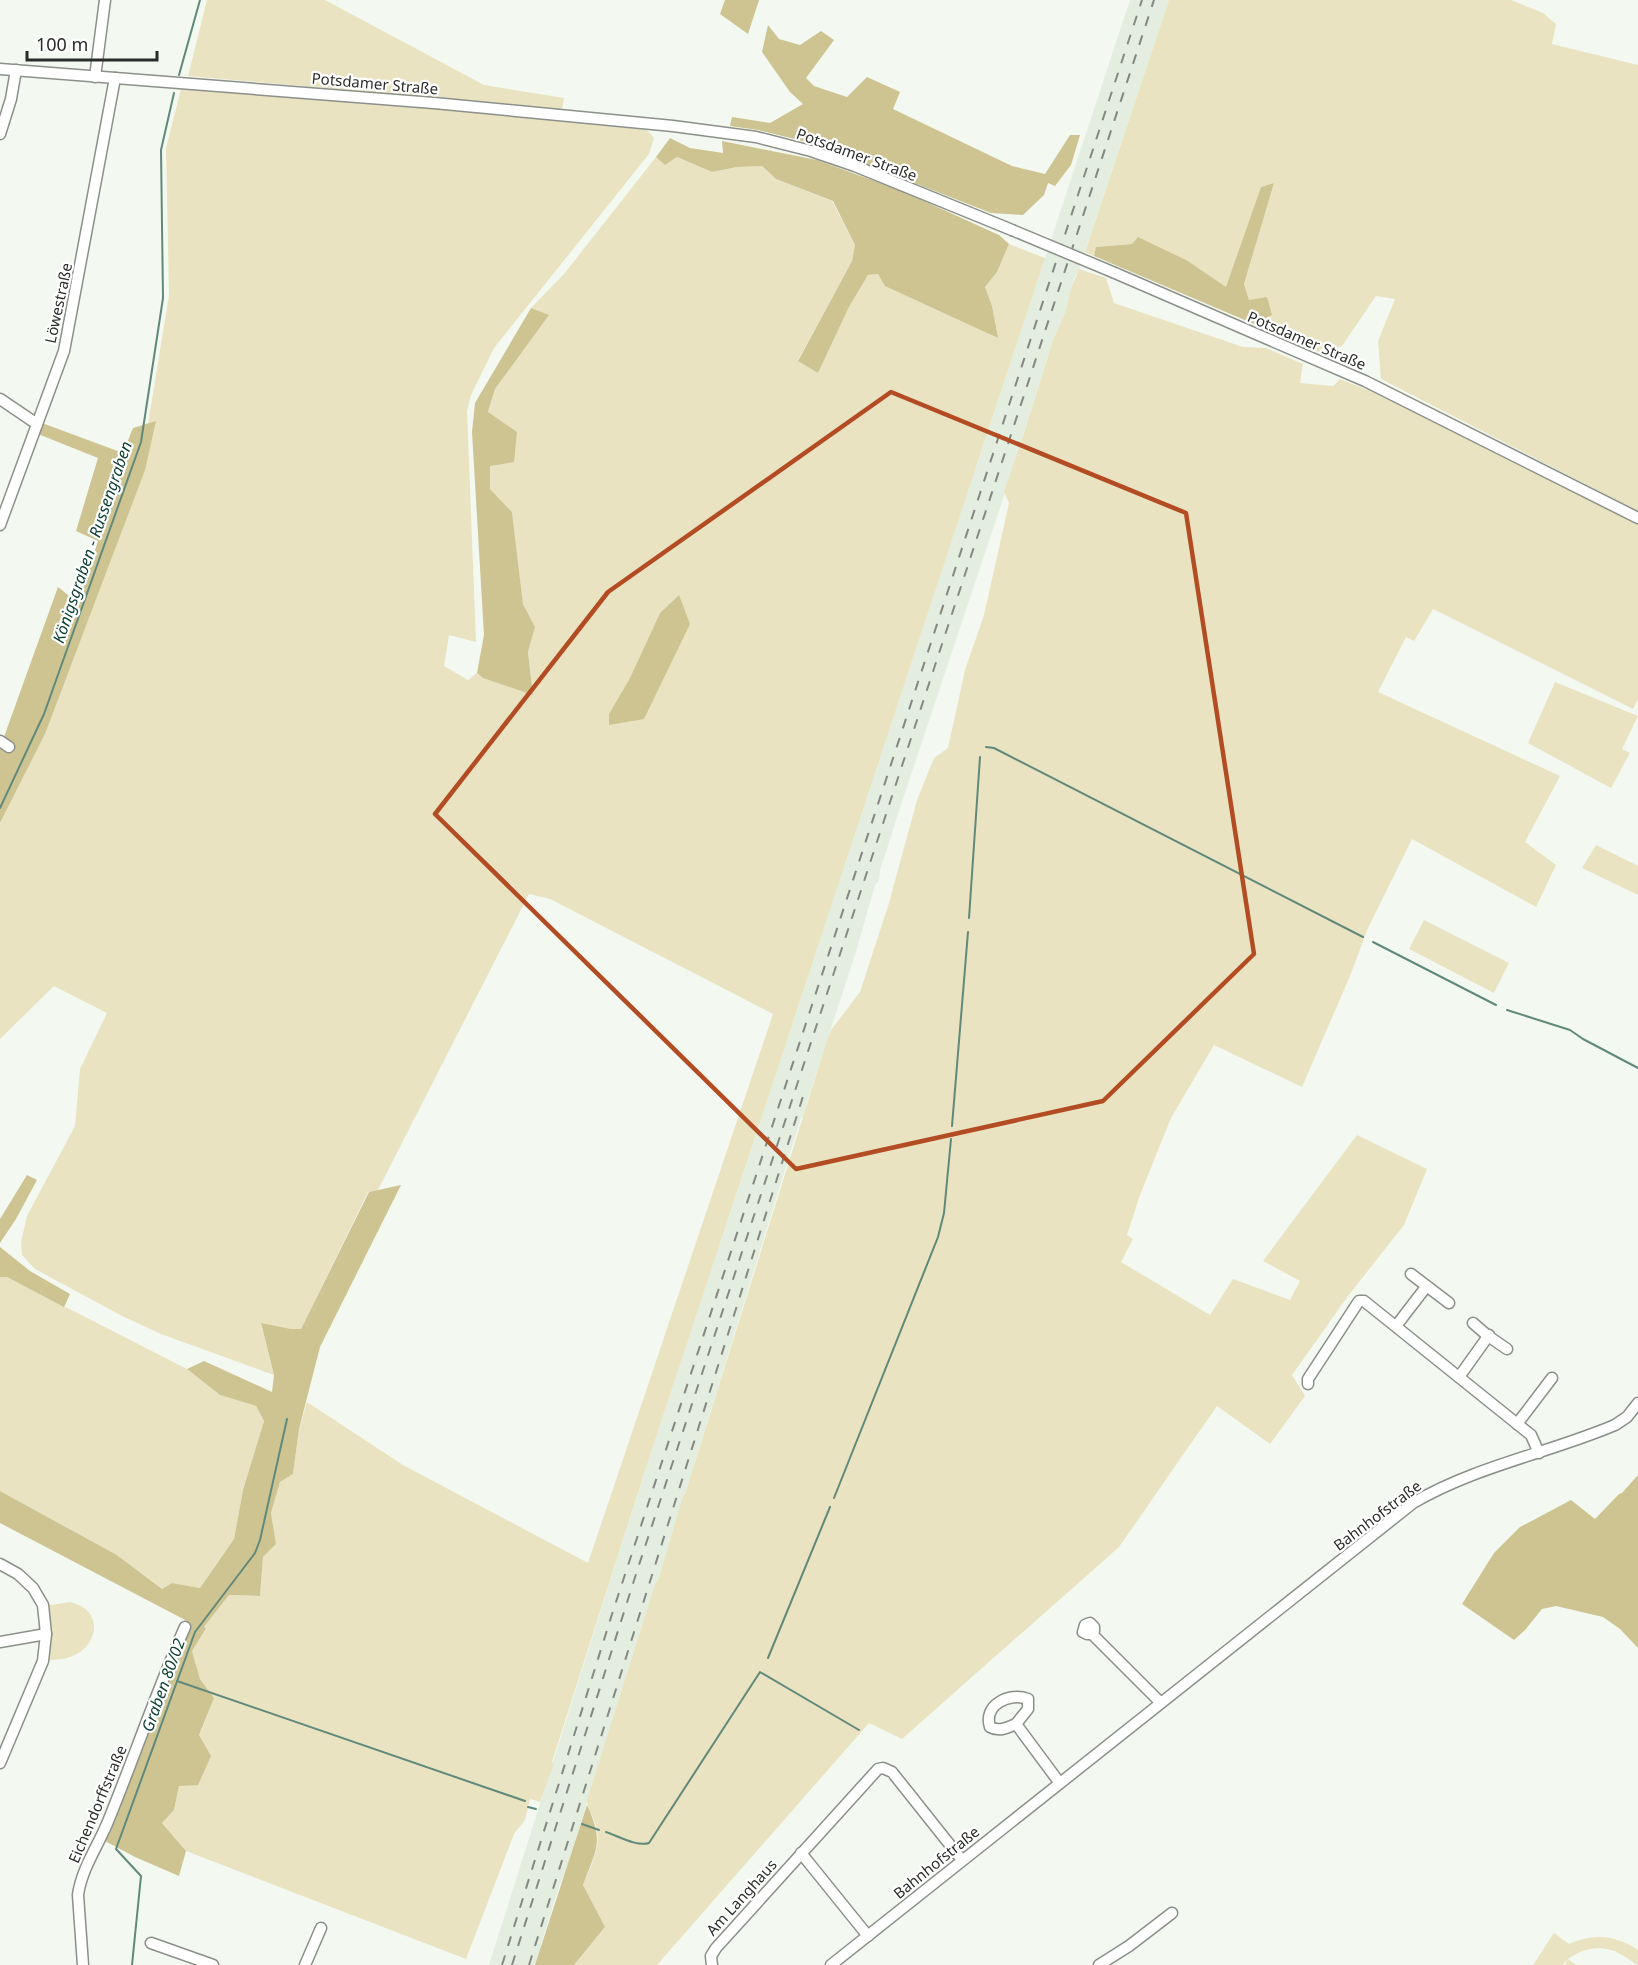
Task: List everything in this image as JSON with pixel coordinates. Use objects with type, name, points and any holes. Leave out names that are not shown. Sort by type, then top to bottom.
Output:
[{"type":"street","points":[[95,76],[105,0]]},
{"type":"street","name":"Potsdamer Straße","points":[[0,69],[434,103],[673,126],[756,137],[811,151],[855,166],[1012,230],[1365,381],[1638,518]]},
{"type":"street","points":[[0,134],[16,70]]},
{"type":"street","name":"Löwestraße","points":[[0,525],[64,351],[115,78]]},
{"type":"street","points":[[0,399],[38,424]]},
{"type":"street","points":[[1411,1274],[1449,1303]]},
{"type":"street","points":[[1396,1326],[1426,1287]]},
{"type":"street","points":[[1308,1384],[1308,1379],[1359,1301],[1367,1303],[1531,1435],[1539,1453]]},
{"type":"street","points":[[1473,1323],[1507,1349]]},
{"type":"street","points":[[1459,1377],[1488,1336]]},
{"type":"street","points":[[1517,1424],[1552,1378]]},
{"type":"street","name":"Bahnhofstraße","points":[[831,1965],[1413,1503],[1433,1491],[1481,1472],[1615,1425],[1627,1417],[1638,1403]]},
{"type":"street","points":[[0,1564],[18,1574],[33,1588],[43,1605],[46,1634],[43,1661],[5,1736],[0,1763]]},
{"type":"street","name":"Eichendorffstraße","points":[[83,1965],[79,1885],[106,1826],[185,1627]]},
{"type":"street","points":[[0,1642],[46,1634]]},
{"type":"street","points":[[1092,1634],[1160,1702]]},
{"type":"street","points":[[1016,1724],[1059,1782]]},
{"type":"street","name":"Am Langhaus","points":[[712,1965],[711,1956],[716,1948],[878,1769],[883,1768],[892,1772],[962,1860]]},
{"type":"street","points":[[801,1853],[868,1936]]},
{"type":"street","points":[[1100,1965],[1172,1913]]},
{"type":"street","points":[[305,1965],[321,1928]]},
{"type":"street","points":[[151,1943],[213,1965]]},
{"type":"highlighted area","points":[[891,392],[1186,513],[1254,954],[1103,1101],[796,1169],[435,814],[608,592]]},
{"type":"shaded area","points":[[207,0],[325,0],[484,85],[564,98],[562,109],[188,76]]},
{"type":"shaded area","points":[[725,0],[759,0],[748,34],[720,14]]},
{"type":"shaded area","points":[[1130,0],[1169,0],[1074,279],[1065,313],[1053,340],[1002,502],[898,814],[879,881],[875,885],[855,955],[804,1116],[801,1118],[540,1953],[535,1965],[489,1965],[643,1477]]},
{"type":"shaded area","points":[[1169,0],[1511,0],[1543,13],[1556,24],[1552,44],[1638,65],[1638,511],[1381,379],[1378,341],[1395,299],[1376,296],[1342,346],[1321,353],[1254,324],[1272,315],[1249,300],[1244,284],[1274,183],[1261,187],[1227,288],[1188,261],[1132,244],[1096,247],[1094,256],[1085,252]]},
{"type":"shaded area","points":[[768,25],[779,39],[800,45],[821,31],[834,40],[806,78],[814,86],[847,97],[867,77],[900,92],[893,109],[1012,166],[1045,174],[1070,135],[1080,135],[1071,165],[1055,186],[1048,183],[1044,195],[1023,215],[991,213],[815,144],[758,130],[730,126],[732,117],[770,123],[803,104],[790,92],[762,52]]},
{"type":"shaded area","points":[[181,89],[473,111],[647,130],[654,138],[649,154],[494,348],[471,395],[467,411],[476,642],[449,635],[444,666],[468,680],[477,673],[483,678],[533,694],[528,652],[535,627],[523,604],[512,512],[490,489],[488,413],[495,389],[548,316],[531,308],[564,274],[656,157],[665,165],[677,157],[712,172],[737,167],[762,166],[776,179],[832,201],[855,245],[852,261],[798,360],[818,373],[849,307],[868,275],[878,274],[997,338],[992,306],[985,287],[997,272],[1009,244],[1045,258],[643,1477],[552,1762],[554,1763],[540,1802],[530,1799],[525,1820],[514,1834],[466,1959],[186,1851],[162,1823],[174,1810],[179,1786],[214,1698],[200,1679],[192,1651],[206,1630],[204,1627],[229,1595],[260,1596],[263,1557],[276,1544],[271,1513],[280,1482],[293,1474],[299,1429],[307,1402],[403,1465],[588,1563],[773,1014],[550,899],[529,894],[378,1190],[368,1192],[301,1329],[261,1324],[274,1375],[161,1334],[122,1316],[35,1269],[22,1255],[21,1242],[27,1216],[75,1126],[80,1069],[107,1013],[54,986],[0,1039],[0,823],[45,734],[155,422],[148,424],[169,295],[166,148]],"holes":[[[679,595],[629,680],[660,613]]]},
{"type":"shaded area","points":[[670,138],[690,148],[723,153],[722,141],[817,160],[902,191],[999,235],[1009,244],[997,272],[985,287],[992,306],[998,338],[885,286],[878,274],[868,275],[849,307],[818,373],[798,361],[852,261],[855,245],[833,201],[776,179],[762,166],[737,167],[712,172],[677,157],[665,165],[656,157]]},
{"type":"shaded area","points":[[1274,183],[1244,284],[1249,300],[1267,297],[1272,315],[1254,324],[1094,256],[1096,247],[1132,244],[1138,237],[1188,261],[1226,287],[1261,187]]},
{"type":"shaded area","points":[[1079,269],[1106,278],[1114,303],[1243,347],[1266,348],[1303,364],[1300,383],[1333,386],[1340,379],[1370,391],[1638,522],[1638,699],[1633,709],[1433,609],[1414,641],[1406,637],[1378,692],[1560,776],[1525,842],[1556,865],[1536,907],[1412,839],[1368,928],[1302,1087],[1214,1045],[1171,1118],[1140,1195],[1127,1235],[1133,1239],[1121,1262],[1210,1315],[1233,1279],[1290,1300],[1300,1281],[1263,1261],[1357,1135],[1427,1169],[1404,1225],[1348,1296],[1292,1375],[1305,1396],[1270,1444],[1217,1406],[1119,1547],[902,1739],[869,1723],[657,1965],[574,1965],[605,1927],[583,1885],[595,1855],[598,1839],[587,1800],[827,1040],[831,1030],[860,992],[889,903],[917,800],[934,758],[948,748],[965,670],[984,615],[1009,503],[1004,492],[1053,340],[1065,313]]},
{"type":"shaded area","points":[[531,308],[549,315],[495,389],[488,412],[517,432],[514,462],[490,466],[490,489],[512,512],[523,604],[535,627],[528,652],[533,695],[483,678],[477,673],[484,635],[472,432],[475,403]]},
{"type":"shaded area","points":[[156,421],[145,470],[45,734],[0,823],[0,750],[5,734],[58,587],[78,603],[98,541],[76,531],[98,458],[38,434],[42,423],[123,453],[133,428]]},
{"type":"shaded area","points":[[679,595],[690,624],[644,719],[609,725],[609,714],[629,680],[660,613]]},
{"type":"shaded area","points":[[1555,682],[1638,716],[1622,749],[1630,753],[1611,788],[1528,743]]},
{"type":"shaded area","points":[[1596,845],[1638,866],[1638,895],[1582,868]]},
{"type":"shaded area","points":[[1424,920],[1509,963],[1494,993],[1409,949]]},
{"type":"shaded area","points":[[27,1175],[37,1180],[0,1243],[0,1219]]},
{"type":"shaded area","points":[[401,1185],[320,1347],[299,1429],[293,1474],[280,1482],[271,1513],[276,1544],[263,1557],[260,1596],[229,1595],[204,1627],[206,1629],[192,1651],[200,1679],[214,1698],[199,1735],[211,1756],[198,1785],[179,1786],[174,1810],[162,1823],[186,1851],[179,1876],[103,1840],[189,1622],[0,1523],[0,1491],[117,1555],[162,1589],[172,1583],[200,1588],[234,1539],[243,1490],[264,1421],[256,1406],[220,1395],[187,1369],[204,1361],[272,1392],[274,1375],[261,1323],[301,1329],[369,1192]]},
{"type":"shaded area","points":[[0,1247],[30,1271],[70,1294],[64,1307],[7,1277],[0,1277]]},
{"type":"shaded area","points":[[0,1277],[7,1277],[187,1369],[220,1395],[256,1406],[264,1421],[243,1490],[234,1539],[200,1588],[172,1583],[162,1589],[117,1555],[0,1491]]},
{"type":"shaded area","points":[[1638,1475],[1638,1648],[1620,1629],[1603,1617],[1556,1606],[1542,1609],[1514,1640],[1462,1604],[1494,1553],[1520,1527],[1571,1500],[1595,1519]]},
{"type":"shaded area","points":[[70,1602],[81,1606],[93,1619],[93,1635],[82,1651],[73,1656],[44,1660],[44,1606]]},
{"type":"shaded area","points":[[587,1805],[596,1828],[597,1845],[583,1885],[605,1927],[574,1965],[535,1965]]},
{"type":"shaded area","points":[[1554,1933],[1569,1944],[1596,1937],[1621,1941],[1638,1950],[1638,1965],[1609,1949],[1595,1948],[1568,1959],[1576,1965],[1565,1965],[1568,1960],[1562,1965],[1533,1965]]},
{"type":"waterway","points":[[179,75],[200,0]]},
{"type":"waterway","name":"Königsgraben - Russengraben","points":[[0,808],[44,714],[141,442],[163,298],[161,150],[174,93]]},
{"type":"waterway","points":[[986,747],[994,748],[1363,937]]},
{"type":"waterway","points":[[969,918],[980,757]]},
{"type":"waterway","points":[[952,1126],[968,932]]},
{"type":"waterway","points":[[1373,942],[1496,1005]]},
{"type":"waterway","points":[[1507,1010],[1570,1030],[1638,1068]]},
{"type":"waterway","points":[[834,1498],[938,1237],[944,1213],[951,1139]]},
{"type":"waterway","name":"Graben 80/02","points":[[132,1965],[141,1876],[116,1849],[195,1632],[255,1553],[260,1540],[287,1419]]},
{"type":"waterway","points":[[768,1658],[830,1507]]},
{"type":"waterway","points":[[606,1832],[633,1842],[649,1843],[760,1672],[859,1730]]},
{"type":"waterway","points":[[177,1681],[525,1801]]},
{"type":"waterway","points":[[528,1807],[536,1809]]},
{"type":"waterway","points":[[582,1824],[599,1830]]},
{"type":"railway","points":[[502,1965],[613,1611],[1142,0]]},
{"type":"railway","points":[[512,1965],[637,1571],[1154,0]]},
{"type":"railway","points":[[529,1965],[805,1090]]}]
